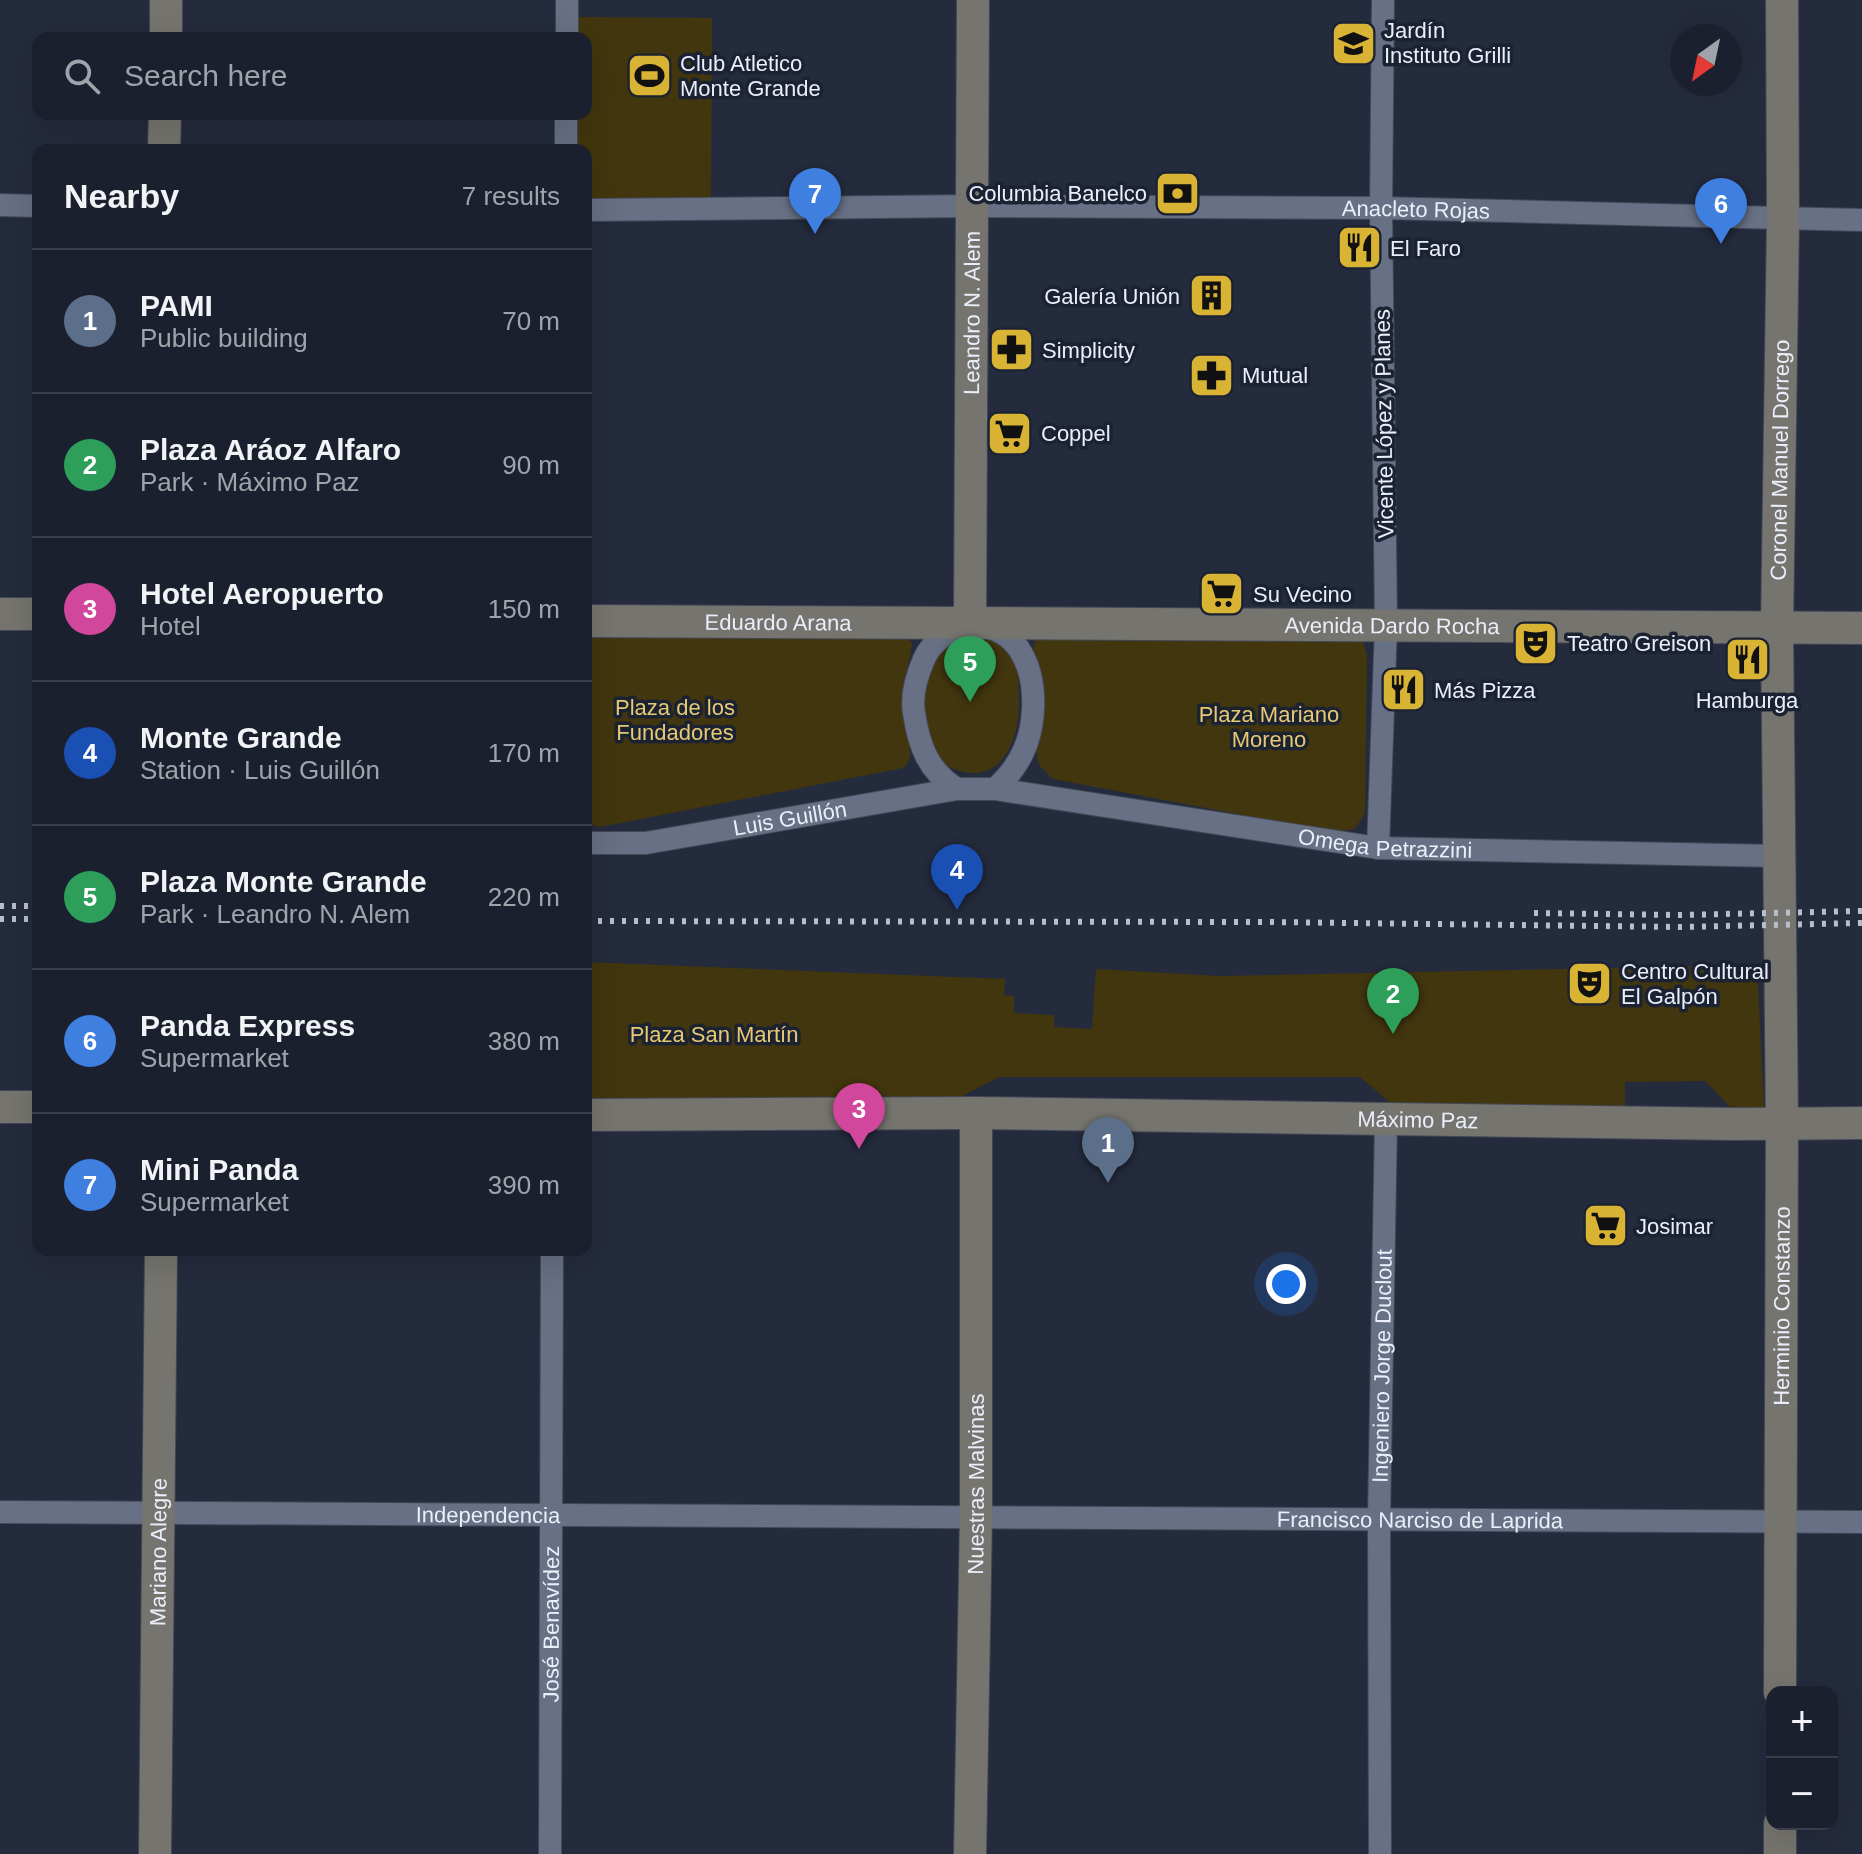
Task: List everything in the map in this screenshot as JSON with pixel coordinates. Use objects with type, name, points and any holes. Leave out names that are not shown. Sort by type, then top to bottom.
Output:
[{"type":"street","points":[[166,0],[166,32]]},
{"type":"street","points":[[567,0],[567,32]]},
{"type":"street","name":"Leandro N. Alem","points":[[970,625],[973,0]]},
{"type":"street","name":"Vicente López y Planes","points":[[1378,848],[1386,625],[1381,208],[1383,0]]},
{"type":"street","name":"Coronel Manuel Dorrego","points":[[1779,921],[1777,628],[1783,220],[1782,0]]},
{"type":"street","points":[[164,144],[165,120]]},
{"type":"street","points":[[566,120],[566,144]]},
{"type":"street","points":[[0,205],[32,206]]},
{"type":"street","name":"Anacleto Rojas","points":[[592,210],[972,206],[1381,208],[1862,220]]},
{"type":"street","points":[[0,614],[32,614]]},
{"type":"street","name":"Eduardo Arana","points":[[592,621],[970,625]]},
{"type":"street","points":[[957,789],[934,771],[923,754],[913,707],[920,669],[931,646],[951,630],[970,625],[999,632],[1018,647],[1032,684],[1031,723],[1025,745],[1016,765],[995,789]]},
{"type":"street","name":"Avenida Dardo Rocha","points":[[970,625],[1862,628]]},
{"type":"street","name":"Luis Guillón","points":[[592,843],[646,843],[957,789],[995,789]]},
{"type":"street","name":"Omega Petrazzini","points":[[995,789],[1378,848],[1779,856]]},
{"type":"street","name":"Herminio Constanzo","points":[[1779,921],[1782,1124],[1780,1686]]},
{"type":"street","points":[[0,1107],[32,1107]]},
{"type":"street","name":"Máximo Paz","points":[[592,1115],[976,1113],[1862,1123]]},
{"type":"street","name":"Nuestras Malvinas","points":[[970,1854],[976,1516],[976,1113]]},
{"type":"street","name":"Ingeniero Jorge Duclout","points":[[1380,1854],[1379,1519],[1386,1120]]},
{"type":"street","name":"Mariano Alegre","points":[[155,1854],[161,1256]]},
{"type":"street","name":"José Benavídez","points":[[550,1854],[552,1256]]},
{"type":"street","name":"Independencia","points":[[0,1512],[551,1517],[976,1516]]},
{"type":"street","name":"Francisco Narciso de Laprida","points":[[976,1516],[1862,1522]]},
{"type":"street","points":[[1780,1830],[1780,1854]]},
{"type":"green space","name":"Club Atletico Monte Grande","points":[[579,17],[712,18],[711,201],[592,200],[592,144],[578,144],[578,120],[592,120],[592,32],[579,32]]},
{"type":"green space","name":"Plaza Mariano Moreno","points":[[1043,634],[1348,636],[1363,643],[1367,654],[1365,813],[1355,829],[1333,832],[1053,779],[1039,765],[1035,746],[1039,676],[1033,648]]},
{"type":"green space","name":"Plaza de los Fundadores","points":[[592,635],[903,637],[912,642],[904,696],[910,758],[903,768],[600,827],[592,825]]},
{"type":"green space","points":[[985,635],[1014,662],[1018,678],[1019,713],[1008,752],[1000,762],[978,773],[964,772],[947,766],[935,753],[924,711],[923,687],[930,665],[950,639]]},
{"type":"green space","name":"Plaza San Martín","points":[[592,962],[1005,979],[1004,995],[1014,996],[1014,1013],[1054,1015],[1054,1027],[1092,1029],[1096,969],[1220,976],[1757,965],[1764,1108],[1733,1110],[1705,1081],[1625,1082],[1625,1107],[1393,1105],[1360,1077],[999,1077],[947,1104],[592,1099]]},
{"type":"railway","points":[[0,906],[32,906]]},
{"type":"railway","points":[[1534,913],[1678,915],[1862,911]]},
{"type":"railway","points":[[0,919],[32,919]]},
{"type":"railway","points":[[592,921],[1269,922],[1678,927],[1862,923]]},
{"type":"place","name":"Jardín Instituto Grilli","points":[[1353,43]]},
{"type":"place","name":"Club Atletico Monte Grande","points":[[649,76]]},
{"type":"place","name":"Columbia Banelco","points":[[1178,193]]},
{"type":"place","name":"Mini Panda","points":[[815,234]]},
{"type":"place","name":"Panda Express","points":[[1721,244]]},
{"type":"place","name":"El Faro","points":[[1359,248]]},
{"type":"place","name":"Galería Unión","points":[[1211,296]]},
{"type":"place","name":"Simplicity","points":[[1011,350]]},
{"type":"place","name":"Mutual","points":[[1211,375]]},
{"type":"place","name":"Coppel","points":[[1010,433]]},
{"type":"place","name":"Su Vecino","points":[[1222,594]]},
{"type":"place","name":"Teatro Greison","points":[[1536,643]]},
{"type":"place","name":"Hamburga","points":[[1747,659]]},
{"type":"place","name":"Más Pizza","points":[[1403,690]]},
{"type":"place","name":"Plaza Monte Grande","points":[[970,702]]},
{"type":"place","name":"Monte Grande","points":[[957,910]]},
{"type":"place","name":"Centro Cultural El Galpón","points":[[1590,984]]},
{"type":"place","name":"Plaza Aráoz Alfaro","points":[[1393,1034]]},
{"type":"place","name":"Hotel Aeropuerto","points":[[859,1149]]},
{"type":"place","name":"PAMI","points":[[1108,1183]]},
{"type":"place","name":"Josimar","points":[[1605,1226]]}]
